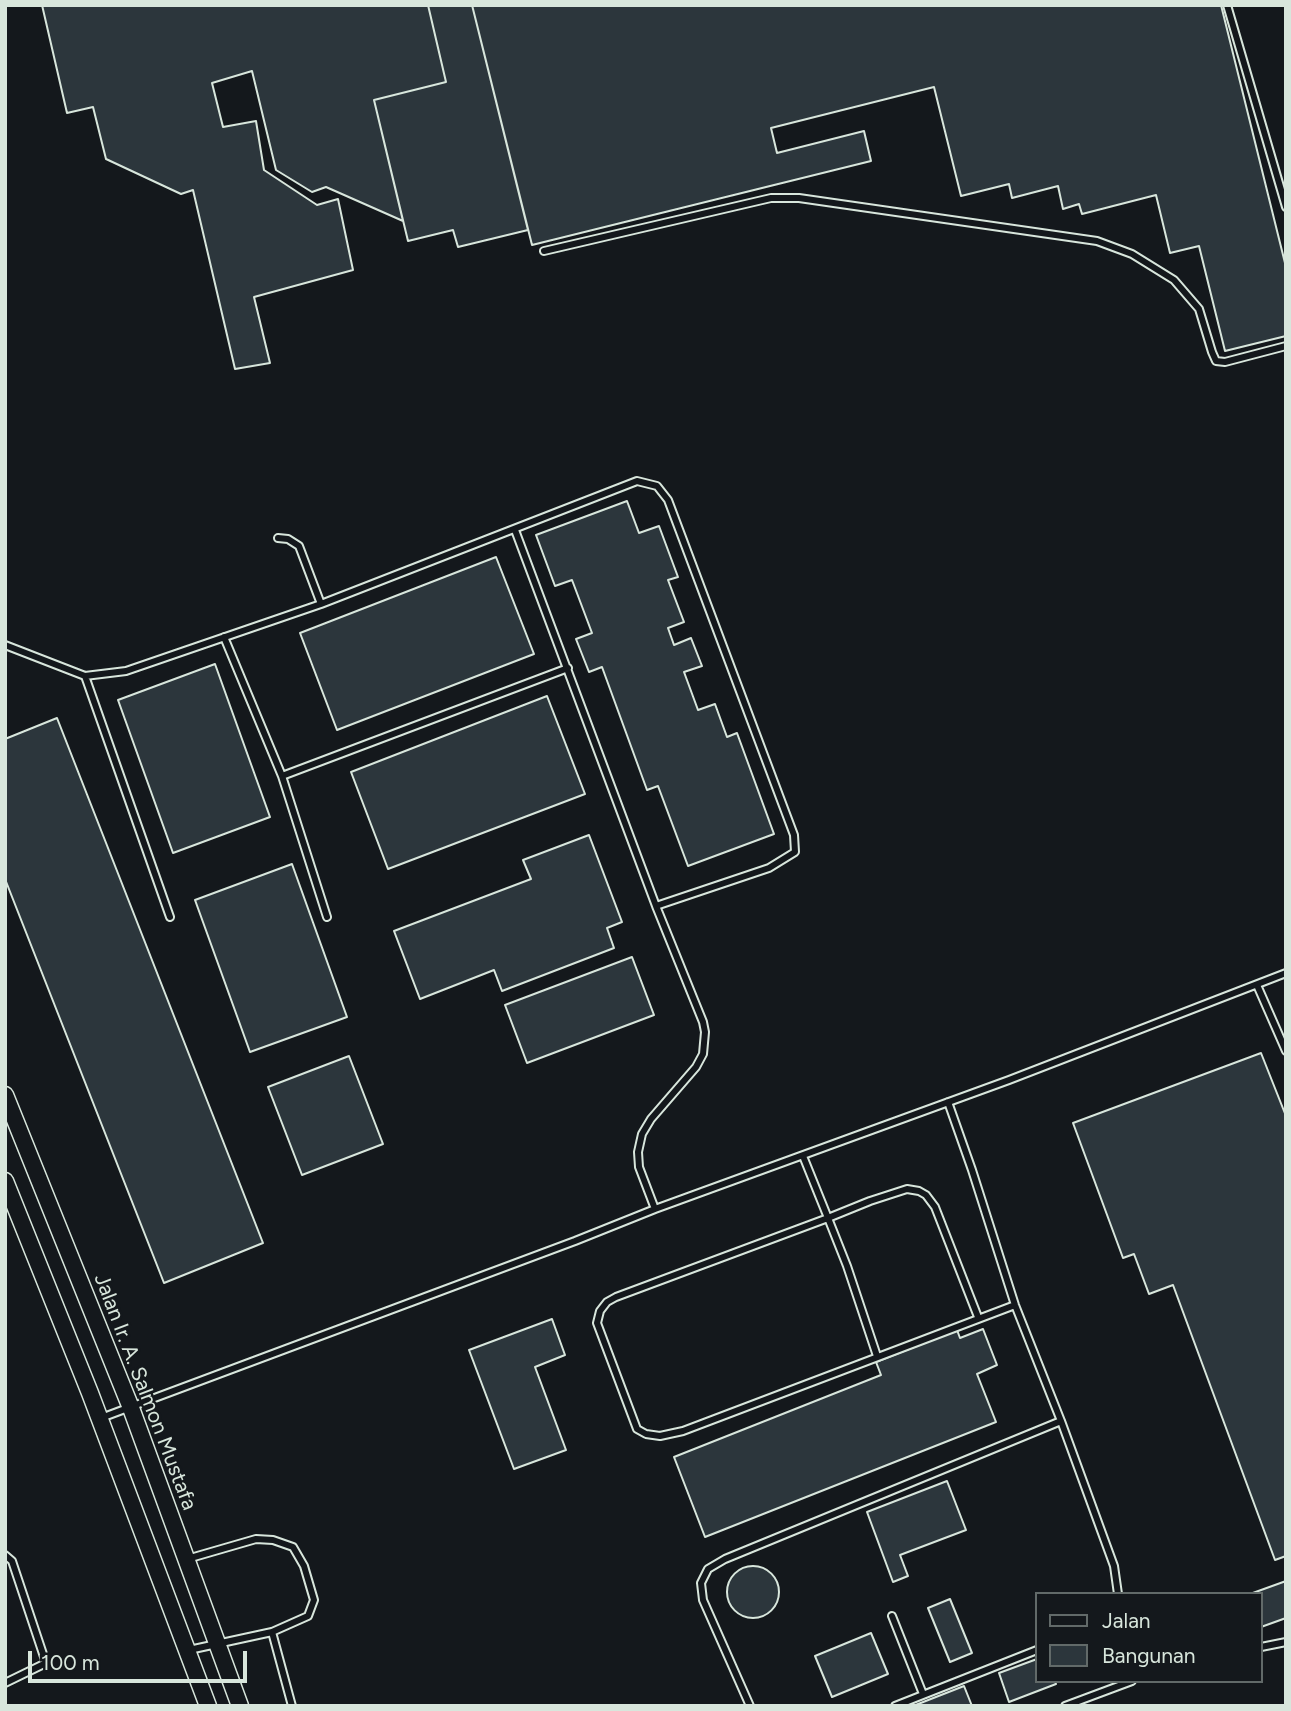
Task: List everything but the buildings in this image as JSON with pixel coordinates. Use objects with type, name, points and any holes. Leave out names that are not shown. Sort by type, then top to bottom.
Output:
[{"type":"street","name":"Jalan Ir. A. Salmon Mustafa","points":[[5,1095],[131,1408],[240,1706]]},
{"type":"street","points":[[5,1181],[189,1650],[208,1706]]},
{"type":"lane","points":[[1227,5],[1286,207]]},
{"type":"lane","points":[[544,251],[771,198],[799,198],[1097,241],[1132,254],[1174,280],[1199,309],[1216,361],[1225,362],[1286,346]]},
{"type":"lane","points":[[5,645],[85,676],[126,671],[321,604],[637,481],[657,486],[668,500],[794,835],[795,852],[769,868],[656,906]]},
{"type":"lane","points":[[515,530],[656,906],[703,1022],[703,1054],[696,1067],[651,1119],[642,1135],[638,1152],[639,1167],[655,1209]]},
{"type":"lane","points":[[278,538],[288,539],[299,546],[321,604]]},
{"type":"lane","points":[[224,637],[282,776],[327,917]]},
{"type":"lane","points":[[282,776],[568,668]]},
{"type":"lane","points":[[85,676],[170,918]]},
{"type":"lane","points":[[99,1419],[1286,974]]},
{"type":"lane","points":[[1257,985],[1286,1051]]},
{"type":"lane","points":[[948,1102],[1014,1304],[1061,1421],[1114,1566],[1118,1592]]},
{"type":"lane","points":[[803,1156],[847,1266],[877,1356]]},
{"type":"lane","points":[[978,1317],[935,1207],[926,1195],[907,1189],[616,1297],[607,1302],[600,1311],[597,1323],[638,1429],[646,1434],[660,1436],[683,1431],[1014,1304]]},
{"type":"lane","points":[[750,1706],[703,1600],[701,1583],[708,1569],[724,1559],[1061,1421]]},
{"type":"lane","points":[[187,1559],[256,1539],[273,1540],[293,1547],[304,1566],[314,1600],[308,1616],[272,1632],[189,1650]]},
{"type":"lane","points":[[5,1555],[12,1561],[46,1664],[5,1683]]},
{"type":"lane","points":[[892,1616],[923,1694]]},
{"type":"lane","points":[[272,1632],[292,1706]]},
{"type":"lane","points":[[1263,1647],[1286,1642]]},
{"type":"lane","points":[[895,1706],[1036,1650]]},
{"type":"lane","points":[[1065,1706],[1127,1683]]}]
